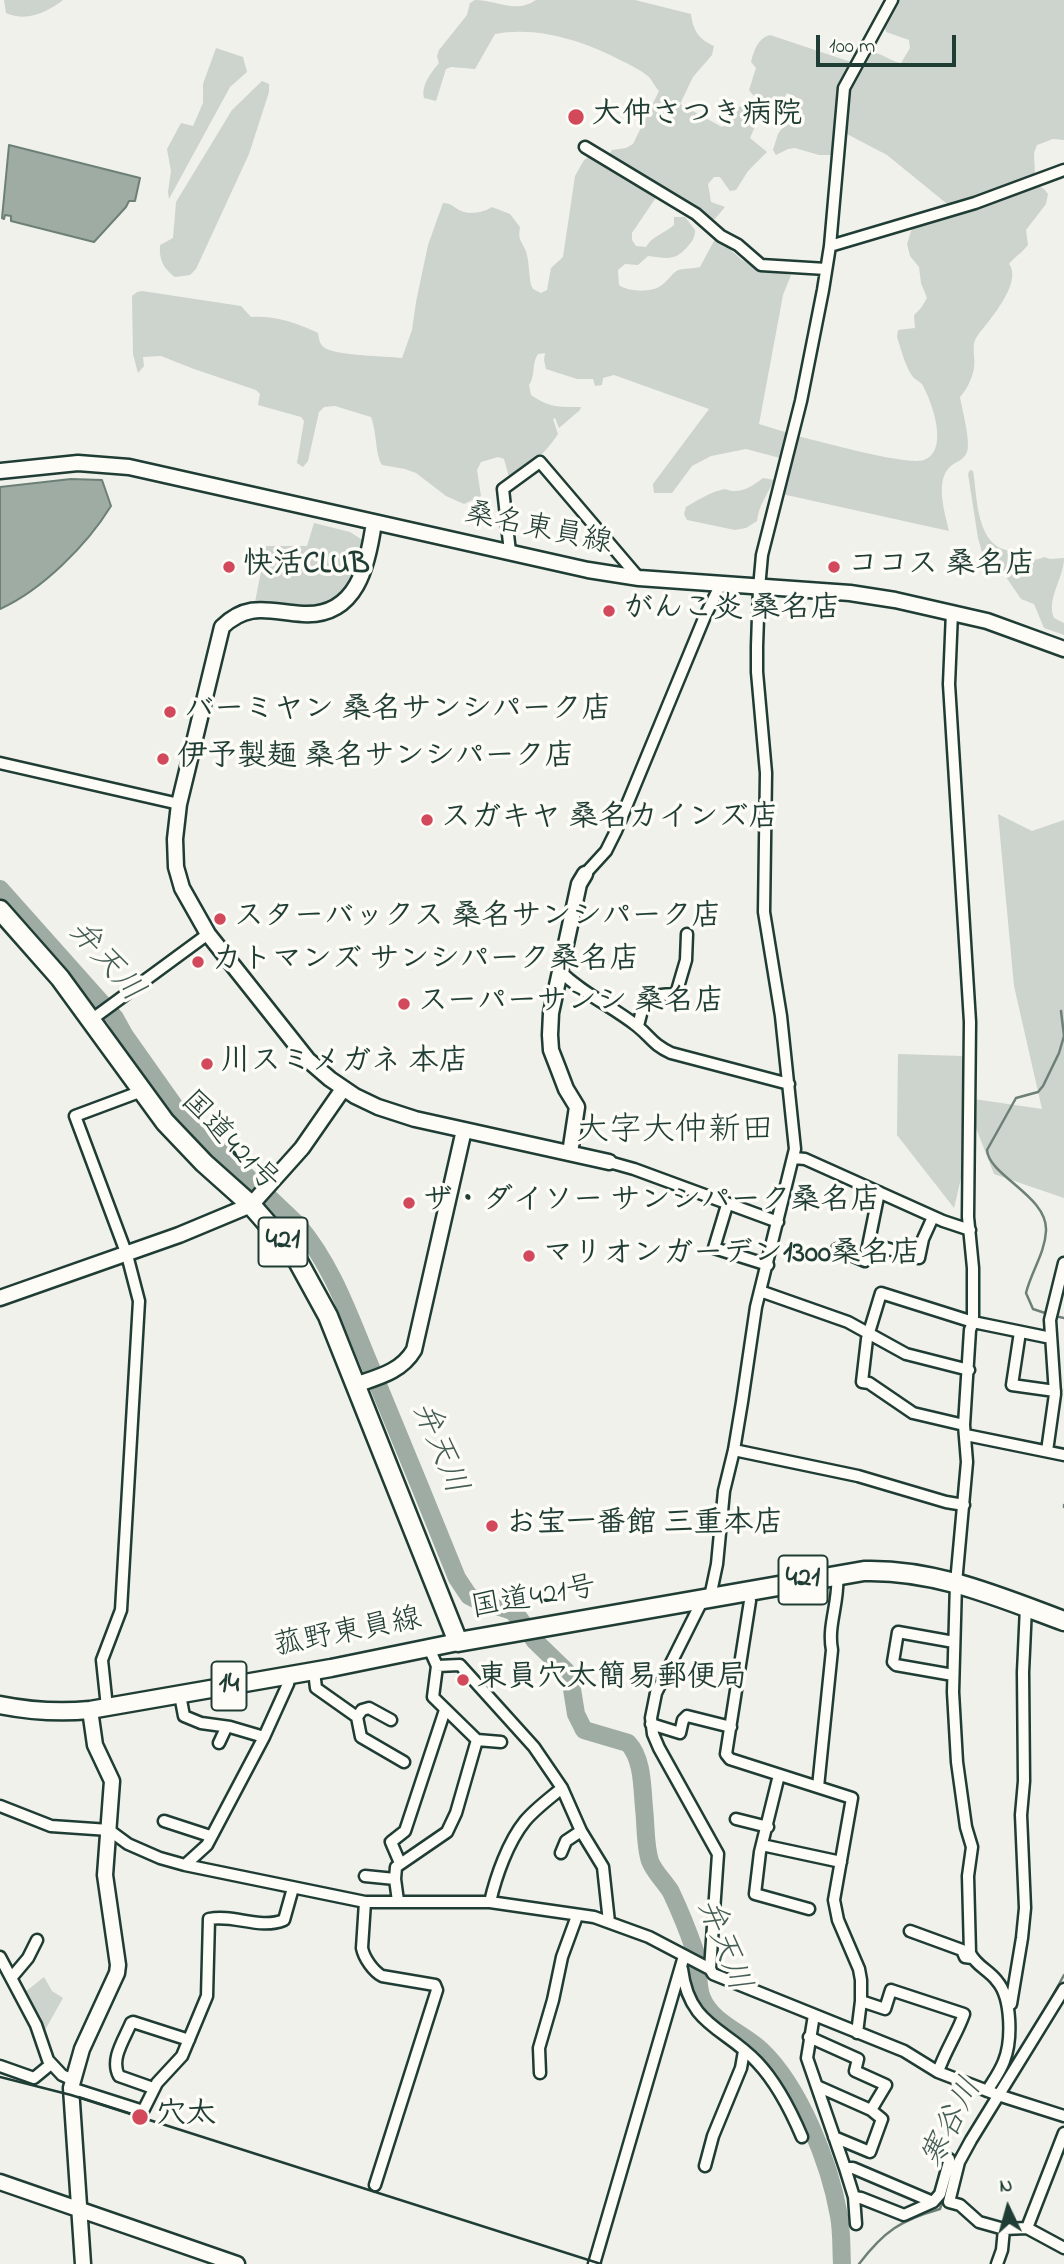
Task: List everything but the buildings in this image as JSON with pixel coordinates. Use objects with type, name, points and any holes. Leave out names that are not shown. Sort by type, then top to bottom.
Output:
[{"type":"highway","name":"国道421号","points":[[0,910],[95,1017],[165,1122],[204,1163],[253,1202],[307,1276],[361,1383],[458,1642],[864,1571],[901,1571],[937,1577],[1064,1621]]},
{"type":"main road","name":"菰野東員線","points":[[0,1705],[66,1713],[99,1709],[458,1642]]},
{"type":"street","points":[[707,1968],[718,1854],[659,1748],[651,1724],[652,1709],[656,1693],[707,1597],[717,1564],[724,1491],[734,1450],[760,1290],[793,1157],[795,1139],[781,1016],[764,912],[766,773],[757,672],[759,588],[768,530],[808,371],[830,246],[844,88],[892,0]]},
{"type":"street","points":[[584,148],[696,214],[761,265],[826,269]]},
{"type":"street","points":[[830,246],[975,203],[1064,170]]},
{"type":"street","points":[[510,552],[503,489],[540,462],[639,578]]},
{"type":"street","name":"桑名東員線","points":[[0,471],[78,463],[128,467],[588,570],[639,578],[850,593],[953,611],[1064,649]]},
{"type":"street","points":[[374,522],[365,566],[351,593],[337,608],[324,613],[303,614],[256,609],[233,617],[222,627],[179,804],[175,839],[182,888],[208,933],[296,1045],[319,1070],[343,1089],[396,1114],[609,1162],[778,1222]]},
{"type":"street","points":[[570,1153],[577,1107],[566,1089],[551,1050],[550,1035],[551,1013],[579,884],[606,851],[616,831],[705,616],[721,584]]},
{"type":"street","points":[[953,611],[950,624],[949,684],[970,1034],[970,1230],[973,1268],[973,1322],[970,1330],[965,1430],[967,1461],[956,1583],[954,1741],[962,1803],[972,1847],[968,1884],[970,1953],[972,1958],[999,1982],[1006,1993],[1010,2008]]},
{"type":"street","points":[[0,763],[179,804]]},
{"type":"street","points":[[95,1017],[208,933]]},
{"type":"street","points":[[638,1026],[645,1000],[649,996],[676,994],[686,960],[687,934]]},
{"type":"street","points":[[561,971],[575,986],[638,1026],[655,1045],[671,1053],[789,1084]]},
{"type":"street","points":[[0,1298],[127,1255],[253,1202],[302,1147],[343,1089]]},
{"type":"street","points":[[83,2264],[72,2084],[82,2049],[117,1973],[117,1950],[105,1875],[113,1781],[95,1745],[102,1660],[121,1610],[139,1301],[127,1255],[75,1116],[142,1091]]},
{"type":"street","points":[[361,1383],[388,1374],[403,1364],[416,1343],[464,1130]]},
{"type":"street","points":[[793,1157],[814,1163],[933,1217],[970,1230]]},
{"type":"street","points":[[837,1250],[865,1261],[879,1192]]},
{"type":"street","points":[[727,1205],[714,1248],[768,1265]]},
{"type":"street","points":[[869,1243],[919,1258],[923,1239],[933,1217]]},
{"type":"street","points":[[1047,1451],[1055,1391],[1051,1315],[1061,1289],[1064,1263]]},
{"type":"street","points":[[760,1290],[848,1322],[906,1354],[969,1370]]},
{"type":"street","points":[[1051,1338],[973,1322],[881,1293],[869,1334],[863,1382],[870,1383],[913,1413],[965,1430],[1064,1455]]},
{"type":"street","points":[[1020,1332],[1012,1385],[1055,1391]]},
{"type":"street","points":[[734,1450],[807,1464],[946,1502],[964,1504]]},
{"type":"street","points":[[818,1787],[832,1650],[830,1638],[839,1587],[837,1574]]},
{"type":"street","points":[[748,1590],[750,1601],[726,1754],[730,1759],[852,1798],[834,1907],[859,1969],[861,2001],[857,2033]]},
{"type":"street","points":[[1026,1607],[1023,1672],[1024,1781],[1021,1815],[1025,1908],[1022,1938],[1010,2008],[1005,2059],[959,2162],[949,2202],[960,2204],[979,2222],[1004,2229],[1027,2228],[1064,2248]]},
{"type":"street","points":[[953,1675],[896,1665],[893,1662],[898,1632],[954,1642]]},
{"type":"street","points":[[429,1648],[437,1666],[433,1697],[477,1740],[501,1742]]},
{"type":"street","points":[[437,1666],[460,1665],[534,1747],[562,1788],[581,1831],[603,1867],[609,1922]]},
{"type":"street","points":[[313,1671],[319,1692],[357,1717],[361,1737],[404,1762]]},
{"type":"street","points":[[185,1865],[207,1845],[264,1737],[290,1675]]},
{"type":"street","points":[[180,1695],[184,1716],[201,1723],[264,1737]]},
{"type":"street","points":[[357,1717],[362,1710],[369,1708],[391,1720]]},
{"type":"street","points":[[400,1863],[391,1842],[405,1831],[445,1710]]},
{"type":"street","points":[[651,1724],[680,1732],[687,1716],[731,1727]]},
{"type":"street","points":[[219,1743],[226,1728]]},
{"type":"street","points":[[398,1901],[396,1867],[447,1832],[456,1812],[477,1740]]},
{"type":"street","points":[[779,1775],[762,1845],[755,1894],[809,1909]]},
{"type":"street","points":[[490,1902],[498,1874],[519,1830],[526,1819],[562,1788]]},
{"type":"street","points":[[0,1806],[51,1826],[108,1830],[128,1844],[185,1865],[365,1902],[490,1902],[593,1917],[649,1937],[685,1960],[707,1968],[713,1974],[904,2051],[938,2072],[1064,2116]]},
{"type":"street","points":[[736,1819],[768,1827]]},
{"type":"street","points":[[164,1821],[211,1836]]},
{"type":"street","points":[[561,1853],[566,1841],[581,1831]]},
{"type":"street","points":[[762,1845],[841,1862]]},
{"type":"street","points":[[365,1876],[395,1879]]},
{"type":"street","points":[[0,1957],[36,2025],[51,2064],[72,2084],[143,2111],[153,2088],[182,2056],[207,1996],[209,1919],[218,1917],[262,1924],[276,1923],[284,1920],[293,1888]]},
{"type":"street","points":[[365,1902],[362,1948],[377,1973],[435,1985],[437,1990],[375,2185]]},
{"type":"street","points":[[540,2073],[539,2048],[554,2000],[562,1956],[576,1916]]},
{"type":"street","points":[[910,1931],[962,1950],[965,1957],[972,1958]]},
{"type":"street","points":[[12,1977],[28,1958],[37,1940]]},
{"type":"street","points":[[685,1960],[686,1990],[695,2009],[707,2024],[759,2064],[774,2083],[802,2137]]},
{"type":"street","points":[[594,2264],[685,1960]]},
{"type":"street","points":[[992,2092],[1064,1989]]},
{"type":"street","points":[[861,2001],[885,2009],[891,1990],[964,2014],[958,2031],[947,2046],[938,2072]]},
{"type":"street","points":[[814,2015],[807,2058],[854,2197],[856,2224]]},
{"type":"street","points":[[153,2088],[119,2076],[116,2070],[115,2061],[131,2023],[189,2040]]},
{"type":"street","points":[[809,2037],[858,2059],[855,2071],[886,2085],[871,2110]]},
{"type":"street","points":[[705,2166],[713,2136],[741,2068],[744,2051]]},
{"type":"street","points":[[0,2066],[34,2078],[51,2064]]},
{"type":"street","points":[[817,2086],[871,2110],[881,2119],[870,2152],[834,2137]]},
{"type":"street","points":[[1027,2228],[1064,2133]]},
{"type":"street","points":[[854,2197],[904,2215],[933,2202],[940,2194],[949,2162],[949,2159],[937,2153]]},
{"type":"street","points":[[845,2168],[853,2168],[933,2202]]},
{"type":"street","points":[[0,2182],[237,2264]]},
{"type":"street","points":[[997,2264],[1002,2250],[1004,2229]]},
{"type":"shaded area","points":[[4,0],[63,0],[43,12],[21,17],[6,13]]},
{"type":"shaded area","points":[[475,0],[521,6],[536,0],[635,0],[691,14],[698,34],[714,46],[712,55],[693,77],[680,104],[722,127],[732,120],[735,109],[743,105],[756,115],[756,124],[750,138],[767,152],[748,171],[736,190],[730,191],[720,177],[714,177],[708,184],[711,202],[725,207],[715,219],[710,220],[608,156],[612,150],[633,144],[659,91],[650,78],[633,66],[592,47],[544,34],[495,34],[475,69],[446,69],[436,101],[424,98],[425,84],[439,63],[439,50],[467,15],[470,3]]},
{"type":"shaded area","points":[[897,0],[1064,0],[1064,140],[1053,139],[1037,145],[1034,153],[1035,176],[960,204],[946,203],[887,155],[847,134],[848,90],[868,52],[901,63],[910,48],[909,40],[886,32],[884,23]]},
{"type":"shaded area","points":[[770,35],[851,62],[842,85],[834,155],[819,155],[795,148],[776,155],[773,150],[778,134],[793,119],[802,100],[787,93],[777,109],[754,96],[749,90],[756,68],[751,62],[757,45]]},
{"type":"shaded area","points":[[216,48],[243,57],[247,72],[230,87],[169,199],[171,171],[167,149],[181,123],[193,126],[203,103],[203,84]]},
{"type":"shaded area","points":[[262,81],[269,84],[269,92],[249,154],[196,269],[190,275],[175,277],[161,259],[160,245],[173,238],[176,202],[232,110]]},
{"type":"shaded area","points":[[9,145],[140,178],[135,201],[129,201],[94,242],[11,221],[11,216],[5,215],[4,219]]},
{"type":"shaded area","points":[[592,155],[657,196],[632,233],[636,246],[646,247],[674,225],[674,217],[685,217],[695,230],[694,237],[680,254],[666,258],[648,256],[638,265],[625,264],[618,270],[619,285],[634,290],[658,288],[678,270],[700,267],[716,237],[742,260],[756,267],[791,275],[783,295],[759,424],[788,433],[780,458],[746,449],[711,456],[692,466],[672,493],[654,493],[653,484],[709,409],[614,375],[603,378],[602,385],[595,386],[593,379],[577,379],[546,369],[545,353],[538,354],[529,385],[531,395],[549,405],[581,407],[580,410],[559,428],[555,418],[553,419],[558,434],[536,460],[510,481],[504,459],[498,457],[481,462],[477,470],[481,496],[464,504],[446,496],[416,473],[382,465],[371,417],[335,406],[324,407],[319,412],[308,461],[303,467],[297,463],[304,421],[301,417],[258,405],[260,394],[256,390],[161,356],[143,357],[144,366],[138,373],[133,354],[132,296],[142,291],[241,306],[251,317],[285,320],[318,333],[322,345],[332,351],[402,358],[412,330],[428,245],[443,203],[471,213],[492,207],[510,214],[520,227],[519,237],[526,252],[531,285],[541,293],[547,290],[551,268],[563,257],[575,176],[584,160]]},
{"type":"shaded area","points":[[1036,185],[1048,194],[1046,204],[1026,230],[1028,245],[1009,264],[1012,281],[1003,301],[976,339],[973,372],[960,397],[968,447],[964,457],[951,466],[943,480],[943,506],[949,531],[782,494],[797,436],[900,459],[924,460],[932,455],[937,438],[935,416],[923,386],[908,368],[897,337],[898,330],[915,328],[914,315],[927,298],[919,267],[910,256],[907,244],[913,225]]},
{"type":"shaded area","points":[[970,470],[973,471],[981,523],[991,541],[1000,548],[1029,559],[1064,558],[1052,611],[1054,618],[1064,623],[1064,635],[1044,628],[1034,604],[1021,599],[995,561],[990,560],[990,554],[982,552],[968,474]]},
{"type":"shaded area","points":[[763,478],[774,480],[761,505],[757,521],[746,528],[735,530],[687,520],[684,514],[686,507],[698,500],[723,489],[745,489]]},
{"type":"shaded area","points":[[71,479],[102,480],[111,506],[89,536],[62,565],[32,590],[0,609],[0,487]]},
{"type":"shaded area","points":[[314,523],[350,532],[364,541],[350,583],[331,601],[319,605],[294,607],[255,602],[266,546],[307,546]]},
{"type":"shaded area","points":[[998,814],[1032,831],[1064,820],[1064,1198],[994,1174],[974,1123],[954,1208],[897,1135],[898,1054],[962,1056],[967,1098],[1042,1109],[1014,986]]},
{"type":"shaded area","points":[[44,1977],[52,1991],[63,1998],[45,2030],[25,1992]]},
{"type":"waterway","name":"弁天川","points":[[0,889],[115,1018],[178,1111],[298,1225],[310,1240],[347,1309],[457,1578],[469,1596],[512,1611],[535,1641],[566,1671],[571,1683],[576,1714],[584,1730],[628,1743],[633,1750],[641,1774],[650,1861],[671,1892],[690,1936],[702,1998],[712,2014],[761,2050],[788,2084],[800,2105],[821,2150],[835,2195],[841,2228],[842,2264]]},
{"type":"waterway","name":"寒谷川","points":[[1048,1314],[1033,1309],[1026,1293],[1043,1247],[1046,1231],[1044,1219],[1029,1197],[997,1169],[987,1150],[1016,1098],[1038,1092],[1043,1086],[1064,1036],[1061,1011]]},
{"type":"waterway","name":"寒谷川","points":[[1055,1316],[1064,1318]]},
{"type":"waterway","name":"寒谷川","points":[[1042,2015],[1064,1975]]},
{"type":"waterway","name":"寒谷川","points":[[996,2089],[1026,2042]]},
{"type":"waterway","name":"寒谷川","points":[[954,2162],[968,2137]]},
{"type":"waterway","name":"寒谷川","points":[[859,2264],[894,2228],[940,2209],[950,2178]]},
{"type":"railway","points":[[0,2077],[71,2095],[601,2264]]},
{"type":"place","name":"大仲さつき病院","points":[[576,117]]},
{"type":"place","name":"快活CLUB","points":[[229,567]]},
{"type":"place","name":"ココス 桑名店","points":[[834,567]]},
{"type":"place","name":"がんこ炎 桑名店","points":[[609,611]]},
{"type":"place","name":"バーミヤン 桑名サンシパーク店","points":[[170,712]]},
{"type":"place","name":"伊予製麺 桑名サンシパーク店","points":[[163,759]]},
{"type":"place","name":"スガキヤ 桑名カインズ店","points":[[427,820]]},
{"type":"place","name":"スターバックス 桑名サンシパーク店","points":[[220,919]]},
{"type":"place","name":"カトマンズ サンシパーク桑名店","points":[[198,962]]},
{"type":"place","name":"スーパーサンシ 桑名店","points":[[404,1004]]},
{"type":"place","name":"川スミメガネ 本店","points":[[207,1064]]},
{"type":"place","name":"ザ・ダイソー サンシパーク桑名店","points":[[409,1203]]},
{"type":"place","name":"マリオンガーデン1300桑名店","points":[[529,1256]]},
{"type":"place","name":"お宝一番館 三重本店","points":[[492,1526]]},
{"type":"place","name":"東員穴太簡易郵便局","points":[[463,1680]]},
{"type":"place","name":"穴太","points":[[140,2117]]},
{"type":"district","name":"大字大仲新田","points":[[675,1134]]}]
